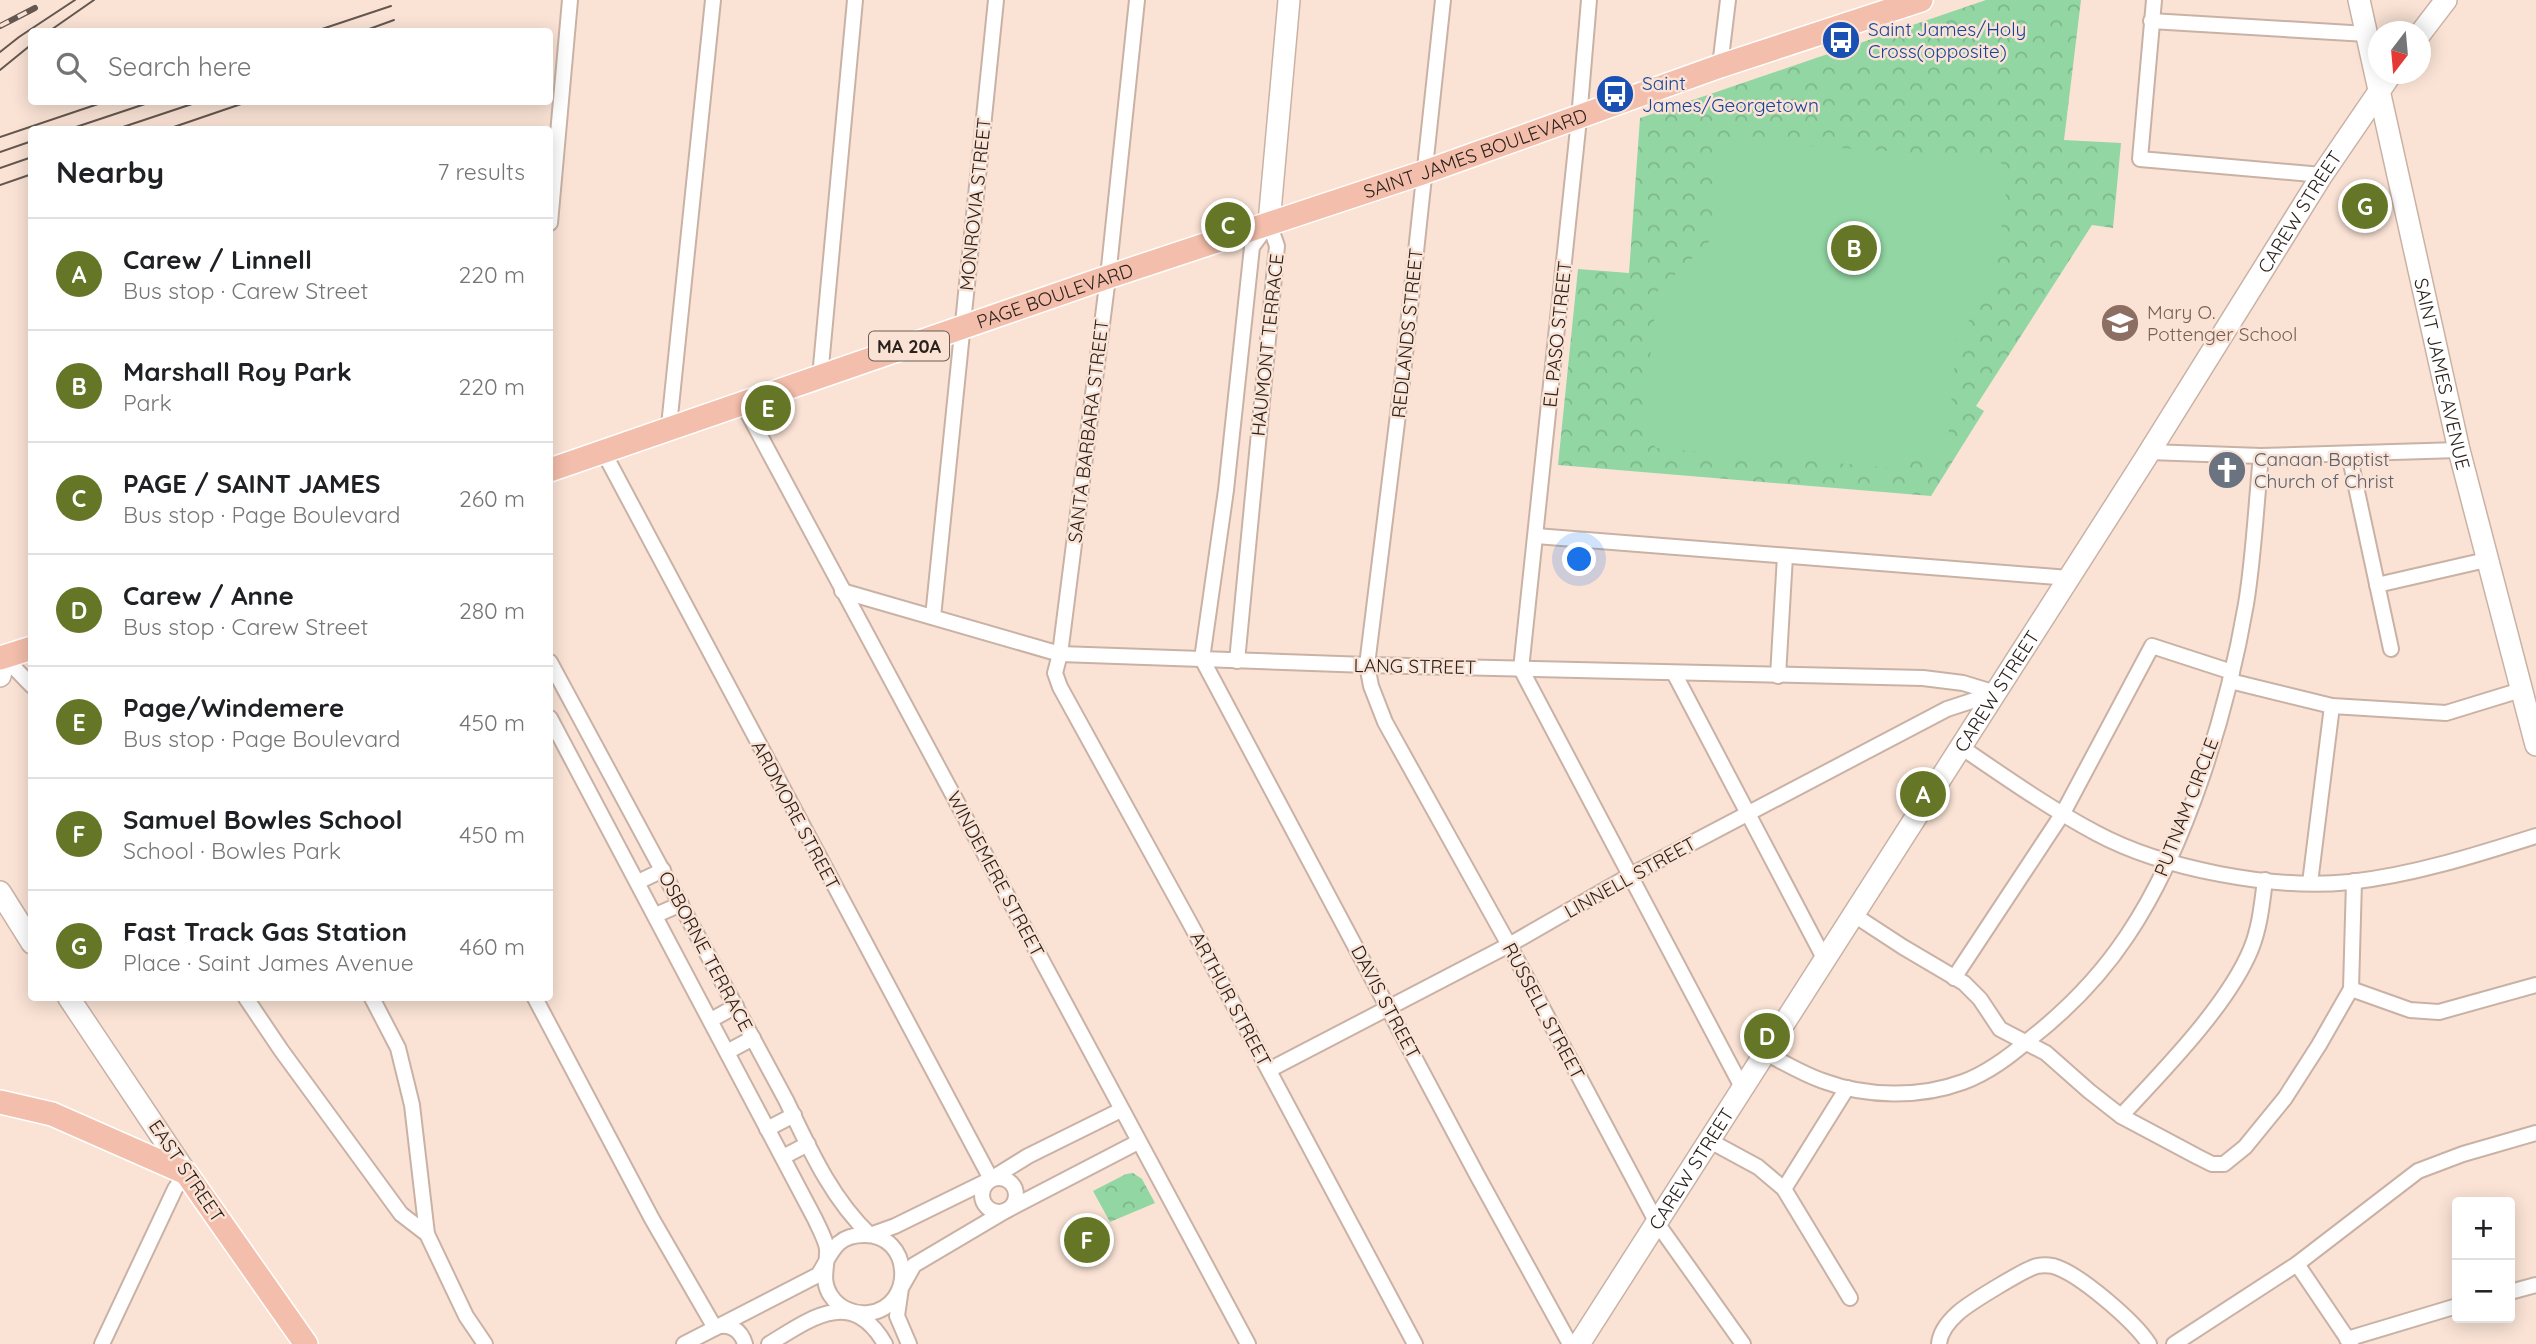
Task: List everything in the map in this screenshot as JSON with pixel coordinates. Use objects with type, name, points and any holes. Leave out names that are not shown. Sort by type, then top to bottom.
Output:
[{"type":"main road","name":"SAINT JAMES BOULEVARD","points":[[1269,223],[1579,119],[1872,9],[1921,0]]},
{"type":"main road","name":"PAGE BOULEVARD","points":[[553,469],[669,426],[743,404],[1108,276],[1269,223]]},
{"type":"main road","points":[[1,664],[28,650]]},
{"type":"main road","points":[[0,1102],[52,1114],[186,1173]]},
{"type":"main road","name":"EAST STREET","points":[[186,1173],[306,1344]]},
{"type":"street","points":[[553,190],[570,0]]},
{"type":"street","points":[[669,426],[713,0]]},
{"type":"street","points":[[820,377],[855,0]]},
{"type":"street","name":"MONROVIA STREET","points":[[933,618],[996,0]]},
{"type":"street","name":"SANTA BARBARA STREET","points":[[1060,654],[1108,276],[1137,0]]},
{"type":"street","points":[[1269,223],[1289,0]]},
{"type":"street","name":"REDLANDS STREET","points":[[1367,665],[1443,0]]},
{"type":"street","name":"EL PASO STREET","points":[[1521,668],[1579,119],[1589,0]]},
{"type":"street","points":[[1720,66],[1728,0]]},
{"type":"street","points":[[2154,0],[2140,159],[2322,175]]},
{"type":"street","name":"SAINT JAMES AVENUE","points":[[2359,0],[2367,34]]},
{"type":"street","points":[[2430,21],[2445,0]]},
{"type":"street","points":[[2151,20],[2367,34]]},
{"type":"street","name":"CAREW STREET","points":[[1579,1344],[2150,452],[2322,175],[2383,84]]},
{"type":"street","name":"SAINT JAMES AVENUE","points":[[2386,84],[2459,450],[2536,745]]},
{"type":"street","name":"HAUMONT TERRACE","points":[[1202,659],[1229,462],[1252,247],[1269,223]]},
{"type":"street","name":"HAUMONT TERRACE","points":[[1237,661],[1277,246],[1269,223]]},
{"type":"street","name":"WINDEMERE STREET","points":[[743,404],[1248,1344]]},
{"type":"street","name":"ARDMORE STREET","points":[[603,450],[991,1179],[1006,1179],[1016,1190],[1016,1198],[1007,1210]]},
{"type":"street","points":[[2150,452],[2261,456],[2459,450]]},
{"type":"street","points":[[2349,454],[2391,649]]},
{"type":"street","name":"PUTNAM CIRCLE","points":[[1766,1053],[1803,1073],[1847,1088],[1888,1093],[1939,1089],[1964,1082],[1991,1069],[2072,1003],[2101,971],[2142,912],[2168,862],[2196,789],[2231,676],[2246,602],[2261,456]]},
{"type":"street","points":[[1229,462],[1255,464]]},
{"type":"street","points":[[1536,536],[2069,578]]},
{"type":"street","points":[[1777,676],[1786,556]]},
{"type":"street","points":[[2377,585],[2486,560]]},
{"type":"street","name":"LANG STREET","points":[[842,591],[1060,654],[1367,665],[1923,678],[1963,683],[1996,693]]},
{"type":"street","points":[[1954,978],[2063,813],[2152,646],[2231,676],[2332,706],[2449,713],[2521,690]]},
{"type":"street","name":"ARTHUR STREET","points":[[1060,654],[1055,673],[1060,687],[1415,1344]]},
{"type":"street","name":"DAVIS STREET","points":[[1202,659],[1570,1344]]},
{"type":"street","points":[[1,664],[28,683]]},
{"type":"street","name":"RUSSELL STREET","points":[[1367,665],[1371,686],[1385,722],[1509,945],[1657,1223],[1743,1344]]},
{"type":"street","name":"OSBORNE TERRACE","points":[[553,668],[808,1144],[844,1207],[870,1235]]},
{"type":"street","points":[[1521,668],[1743,1089]]},
{"type":"street","points":[[1674,673],[1825,960]]},
{"type":"street","name":"LINNELL STREET","points":[[1269,1070],[1509,945],[1629,876],[1947,709],[1996,693]]},
{"type":"street","points":[[2309,883],[2332,706]]},
{"type":"street","name":"OSBORNE TERRACE","points":[[553,724],[783,1157],[827,1247],[825,1265]]},
{"type":"street","points":[[563,743],[588,733]]},
{"type":"street","points":[[1961,747],[2098,834],[2168,862],[2228,876],[2309,883],[2354,881],[2426,867],[2536,836]]},
{"type":"street","points":[[581,776],[606,764]]},
{"type":"street","points":[[638,882],[663,870]]},
{"type":"street","points":[[2122,1116],[2201,1025],[2237,975],[2246,960],[2257,930],[2265,880]]},
{"type":"street","points":[[1854,915],[1973,990],[2000,1029],[2046,1053],[2122,1116],[2212,1164],[2224,1164],[2238,1153],[2270,1118],[2302,1072],[2351,989],[2354,881]]},
{"type":"street","points":[[0,892],[28,937]]},
{"type":"street","points":[[656,915],[681,904]]},
{"type":"street","points":[[2351,989],[2410,1010],[2439,1013],[2536,985]]},
{"type":"street","name":"EAST STREET","points":[[71,1001],[186,1173]]},
{"type":"street","points":[[248,1001],[401,1214],[426,1234]]},
{"type":"street","points":[[374,1001],[398,1048],[412,1105],[426,1234],[466,1316],[485,1344]]},
{"type":"street","points":[[537,1001],[652,1219],[715,1328]]},
{"type":"street","points":[[711,1020],[736,1006]]},
{"type":"street","points":[[727,1052],[753,1038]]},
{"type":"street","points":[[1784,1189],[1847,1088]]},
{"type":"street","points":[[684,1344],[818,1275],[831,1252],[841,1241],[895,1226],[1121,1110]]},
{"type":"street","points":[[768,1129],[794,1115]]},
{"type":"street","points":[[2174,1344],[2297,1265],[2418,1171],[2463,1154],[2536,1133]]},
{"type":"street","points":[[1710,1141],[1758,1167],[1784,1189],[1850,1298]]},
{"type":"street","points":[[769,1344],[813,1316],[832,1311],[871,1313],[886,1306],[901,1288],[914,1265],[1007,1210],[1138,1142]]},
{"type":"street","points":[[783,1157],[808,1144]]},
{"type":"street","points":[[102,1344],[175,1189],[186,1173]]},
{"type":"street","points":[[991,1179],[982,1189],[984,1203],[994,1212],[1007,1210]]},
{"type":"street","points":[[870,1235],[886,1241],[898,1254],[903,1271],[897,1317],[909,1344]]},
{"type":"street","points":[[825,1265],[824,1279],[828,1293],[843,1307],[856,1313],[886,1344]]},
{"type":"street","points":[[1939,1344],[1943,1331],[1959,1312],[2026,1271],[2044,1265],[2063,1270],[2113,1305],[2149,1344]]},
{"type":"street","points":[[2297,1265],[2349,1341],[2452,1308]]},
{"type":"street","points":[[2515,1291],[2536,1285]]},
{"type":"street","points":[[703,1344],[708,1332],[729,1326],[741,1334],[745,1344]]},
{"type":"green space","points":[[1986,0],[2081,0],[2064,140],[2121,143],[2113,228],[2092,225],[1976,406],[1984,411],[1931,496],[1558,465],[1578,269],[1629,273],[1640,118]]},
{"type":"green space","points":[[1730,141],[1996,158],[2009,171],[1994,282],[1957,339],[1947,451],[1939,456],[1929,455],[1895,468],[1656,448],[1642,432],[1657,292],[1712,239],[1719,149]]},
{"type":"green space","points":[[1133,1173],[1142,1179],[1155,1203],[1110,1222],[1093,1191]]},
{"type":"tram line","points":[[33,28],[75,0]]},
{"type":"tram line","points":[[54,28],[94,0]]},
{"type":"tram line","points":[[325,28],[391,6]]},
{"type":"tram line","points":[[372,28],[394,20]]},
{"type":"tram line","points":[[0,52],[28,31]]},
{"type":"tram line","points":[[0,70],[28,47]]},
{"type":"tram line","points":[[33,126],[95,105]]},
{"type":"tram line","points":[[79,126],[142,105]]},
{"type":"tram line","points":[[126,126],[189,105]]},
{"type":"tram line","points":[[177,126],[238,105]]},
{"type":"tram line","points":[[0,137],[28,128]]},
{"type":"tram line","points":[[0,152],[28,142]]},
{"type":"tram line","points":[[0,168],[28,158]]},
{"type":"tram line","points":[[0,185],[28,175]]},
{"type":"railway","points":[[0,26],[35,8]]},
{"type":"place","name":"Saint James/Holy Cross(opposite)","points":[[1841,40]]},
{"type":"place","name":"Saint James/Georgetown","points":[[1615,94]]},
{"type":"place","name":"Fast Track Gas Station","points":[[2365,206]]},
{"type":"place","name":"PAGE / SAINT JAMES","points":[[1228,225]]},
{"type":"place","name":"Marshall Roy Park","points":[[1854,248]]},
{"type":"place","name":"Mary O. Pottenger School","points":[[2120,323]]},
{"type":"place","name":"Page/Windemere","points":[[768,408]]},
{"type":"place","name":"Canaan Baptist Church of Christ","points":[[2227,470]]},
{"type":"place","name":"Carew / Linnell","points":[[1923,794]]},
{"type":"place","name":"Carew / Anne","points":[[1767,1036]]},
{"type":"place","name":"Samuel Bowles School","points":[[1087,1240]]}]
